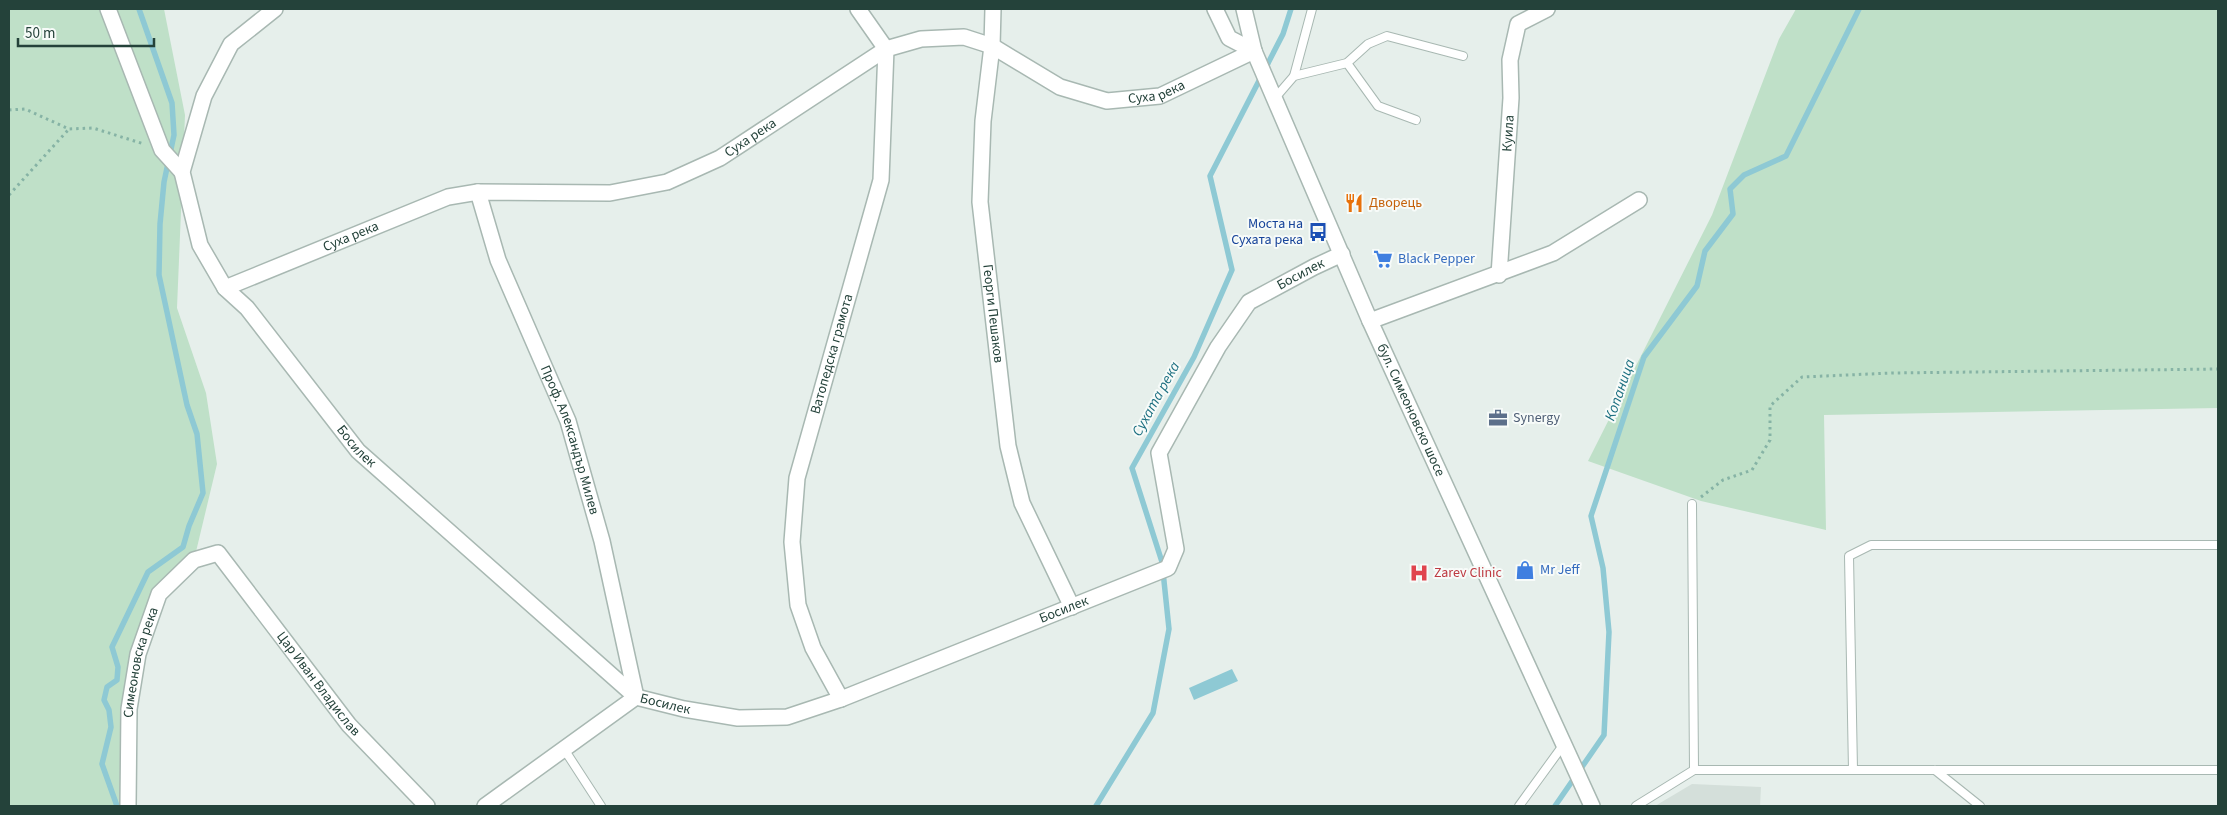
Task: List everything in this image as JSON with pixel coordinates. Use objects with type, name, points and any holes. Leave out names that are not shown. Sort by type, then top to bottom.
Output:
[{"type":"street","points":[[108,9],[162,150],[182,172]]},
{"type":"street","name":"Босилек","points":[[275,9],[230,44],[204,96],[182,172],[200,246],[225,288],[247,308],[358,451],[636,696],[684,709],[738,718],[787,718],[841,699],[1168,568],[1176,549],[1159,453],[1218,346],[1249,302],[1342,254]]},
{"type":"street","points":[[858,9],[886,49]]},
{"type":"street","name":"Георги Пешаков","points":[[993,9],[992,46],[983,121],[980,202],[1008,446],[1022,503],[1072,607]]},
{"type":"street","points":[[1215,9],[1228,38],[1254,50]]},
{"type":"street","name":"бул. Симеоновско шосе","points":[[1244,9],[1254,50],[1370,321],[1592,806]]},
{"type":"street","name":"Куила","points":[[1499,275],[1511,98],[1510,60],[1518,24],[1548,9]]},
{"type":"street","name":"Суха река","points":[[225,288],[448,197],[478,192],[610,192],[667,182],[720,158],[886,49],[921,39],[964,37],[992,46],[1060,87],[1107,102],[1160,96],[1254,50]]},
{"type":"street","name":"Ватопедска грамота","points":[[841,699],[813,648],[798,605],[792,542],[797,478],[881,180],[886,49]]},
{"type":"street","name":"Проф. Александър Милев","points":[[478,192],[498,260],[568,421],[602,541],[636,696]]},
{"type":"street","points":[[1370,321],[1499,275],[1553,253],[1639,200]]},
{"type":"street","name":"Симеоновска река","points":[[128,806],[129,709],[138,654],[159,594],[194,560],[218,553]]},
{"type":"street","name":"Цар Иван Владислав","points":[[218,553],[349,726],[427,806]]},
{"type":"street","points":[[485,806],[636,696]]},
{"type":"lane","points":[[1275,98],[1294,76],[1312,9]]},
{"type":"lane","points":[[1294,76],[1347,62],[1368,44],[1387,36],[1463,56]]},
{"type":"lane","points":[[1347,62],[1378,106],[1416,120]]},
{"type":"lane","points":[[1692,504],[1694,770]]},
{"type":"lane","points":[[1853,770],[1849,556],[1871,545],[2218,545]]},
{"type":"lane","points":[[1519,806],[1564,744]]},
{"type":"lane","points":[[564,749],[601,806]]},
{"type":"lane","points":[[1636,806],[1694,770],[2218,770]]},
{"type":"lane","points":[[1935,770],[1980,806]]},
{"type":"path","points":[[9,110],[25,109],[69,129],[94,128],[162,150]]},
{"type":"path","points":[[9,195],[69,129]]},
{"type":"path","points":[[1692,504],[1723,480],[1752,470],[1770,440],[1770,406],[1802,377],[1892,373],[2218,369]]},
{"type":"shaded area","points":[[1692,784],[1761,787],[1760,806],[1655,806]]},
{"type":"green space","points":[[9,9],[164,9],[185,115],[177,308],[206,393],[217,464],[194,560],[159,594],[138,654],[121,806],[9,806]]},
{"type":"green space","points":[[1796,9],[2218,9],[2218,408],[1824,415],[1826,530],[1701,501],[1588,461],[1712,215],[1779,39]]},
{"type":"water","points":[[1232,669],[1238,681],[1194,700],[1189,688]]},
{"type":"waterway","points":[[117,806],[102,764],[111,727],[109,710],[104,700],[107,687],[117,680],[118,667],[112,647],[148,572],[183,547],[189,526],[203,493],[197,434],[187,405],[159,275],[160,224],[164,182],[174,135],[172,103],[139,9]]},
{"type":"waterway","name":"Сухата река","points":[[1096,806],[1153,713],[1169,629],[1162,562],[1132,468],[1194,357],[1232,270],[1210,176],[1283,34],[1291,9]]},
{"type":"waterway","name":"Копаница","points":[[1555,806],[1604,735],[1609,632],[1603,568],[1591,516],[1644,357],[1697,286],[1705,251],[1733,214],[1730,189],[1744,175],[1786,156],[1859,9]]},
{"type":"place","name":"Дворець","points":[[1354,203]]},
{"type":"place","name":"Моста на Сухата река","points":[[1318,232]]},
{"type":"place","name":"Black Pepper","points":[[1383,259]]},
{"type":"place","name":"Synergy","points":[[1498,418]]},
{"type":"place","name":"Mr Jeff","points":[[1525,570]]},
{"type":"place","name":"Zarev Clinic","points":[[1419,573]]}]
